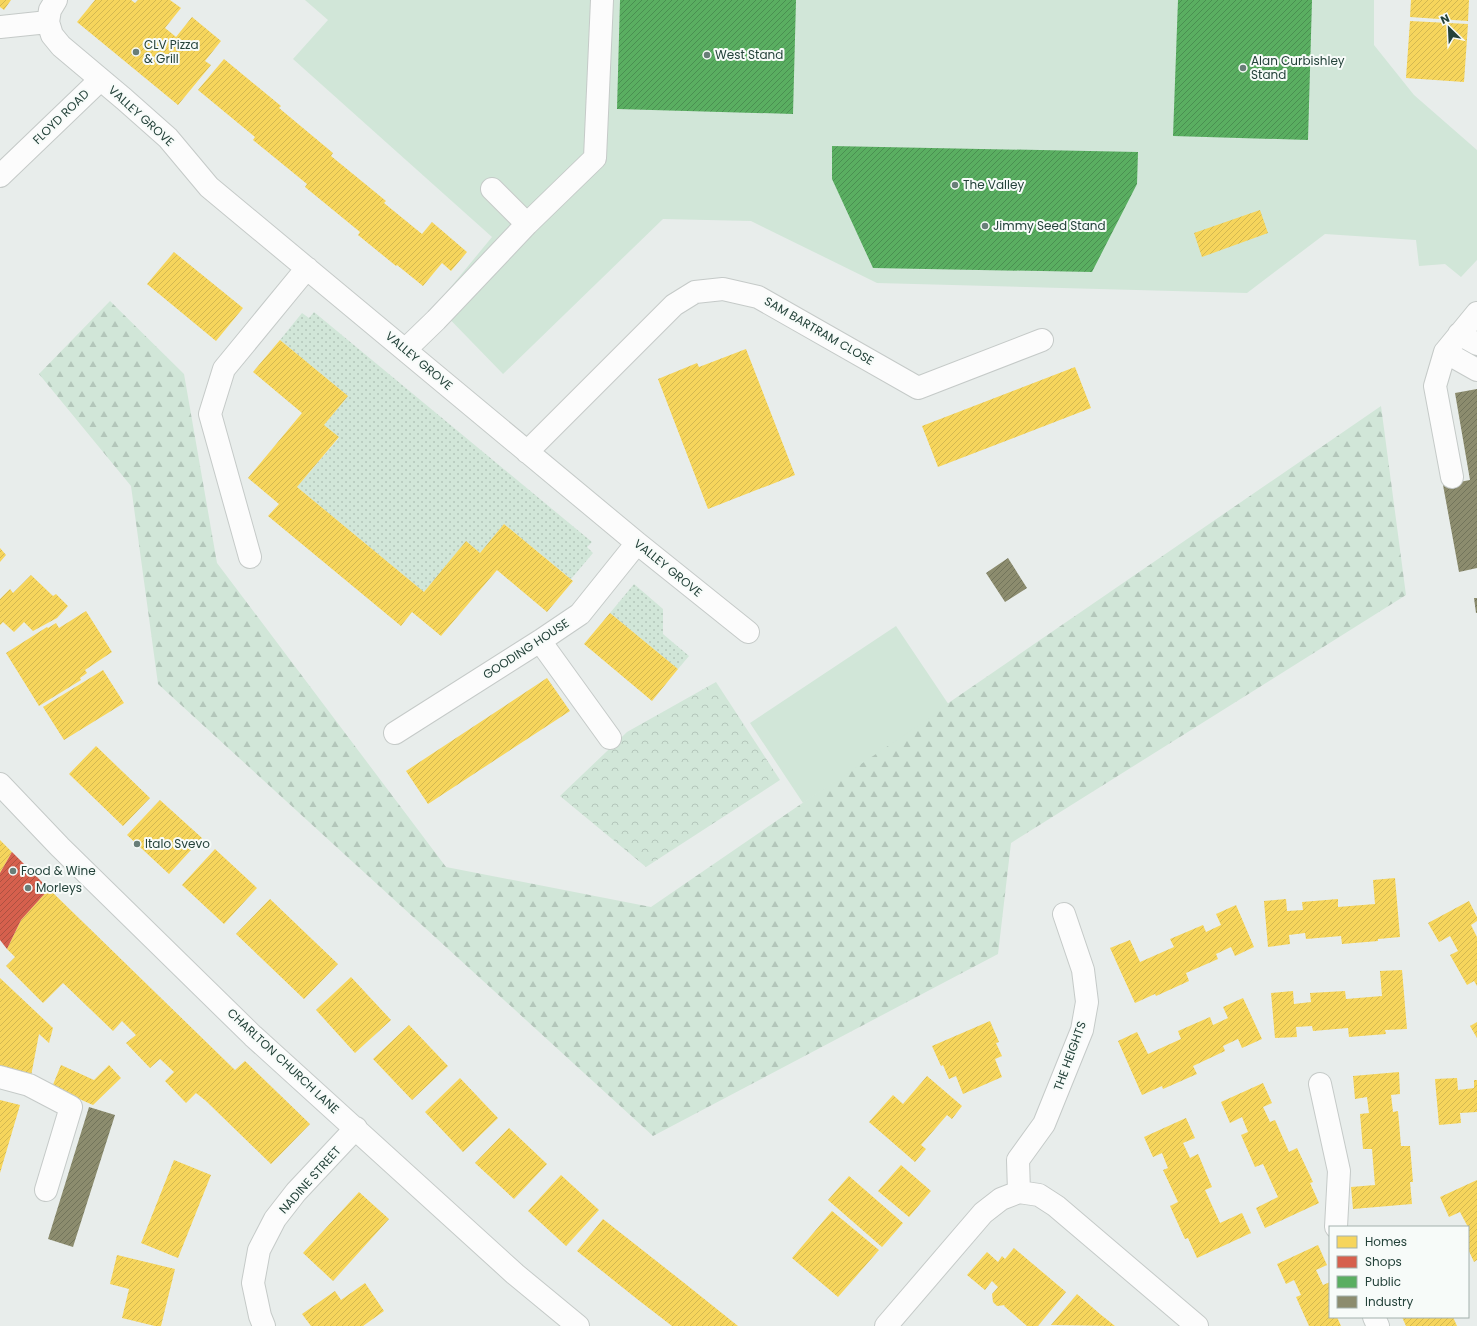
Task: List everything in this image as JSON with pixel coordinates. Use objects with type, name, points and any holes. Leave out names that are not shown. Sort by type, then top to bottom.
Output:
[{"type":"street","points":[[0,27],[48,22],[50,10],[56,0]]},
{"type":"street","points":[[405,350],[436,320],[527,224],[595,158],[602,0]]},
{"type":"street","name":"FLOYD ROAD","points":[[0,176],[100,80],[61,46],[52,35],[48,22]]},
{"type":"street","name":"VALLEY GROVE","points":[[100,80],[168,138],[209,187],[637,543],[748,632]]},
{"type":"street","points":[[492,189],[527,224]]},
{"type":"street","points":[[250,557],[210,414],[224,370],[307,268]]},
{"type":"street","name":"SAM BARTRAM CLOSE","points":[[527,452],[674,305],[695,292],[723,289],[758,297],[918,388],[1042,340]]},
{"type":"street","points":[[1452,477],[1435,386],[1445,352],[1468,339],[1477,313]]},
{"type":"street","points":[[1445,352],[1477,370]]},
{"type":"street","name":"GOODING HOUSE","points":[[395,733],[580,614],[637,543]]},
{"type":"street","points":[[540,641],[610,738]]},
{"type":"street","name":"CHARLTON CHURCH LANE","points":[[0,784],[60,847],[253,1036],[515,1274],[578,1326]]},
{"type":"street","name":"THE HEIGHTS","points":[[1019,1192],[1018,1160],[1044,1124],[1082,1030],[1087,1002],[1083,970],[1064,914]]},
{"type":"street","points":[[0,1076],[29,1085],[71,1107],[46,1190]]},
{"type":"street","points":[[1320,1084],[1339,1171],[1336,1226]]},
{"type":"street","name":"NADINE STREET","points":[[264,1326],[260,1316],[253,1283],[259,1250],[275,1219],[296,1192],[356,1128]]},
{"type":"street","points":[[886,1326],[984,1213],[1001,1199],[1019,1192],[1039,1195],[1056,1206],[1197,1326]]},
{"type":"green space","name":"The Valley","points":[[305,0],[1374,0],[1374,45],[1414,95],[1477,150],[1477,260],[1461,277],[1445,264],[1419,266],[1416,240],[1325,234],[1247,293],[877,283],[751,221],[663,219],[503,374],[436,305],[492,237],[293,59],[328,20]]},
{"type":"green space","points":[[110,301],[184,374],[217,563],[446,867],[651,907],[1381,406],[1406,595],[1011,843],[998,954],[653,1136],[158,684],[131,486],[39,374]]},
{"type":"green space","points":[[314,312],[592,542],[587,547],[593,553],[571,579],[504,524],[480,553],[466,542],[424,592],[297,487],[339,438],[324,425],[348,396],[280,340],[302,313],[309,318]]},
{"type":"green space","points":[[634,584],[663,609],[663,634],[689,656],[678,669],[610,613]]},
{"type":"green space","points":[[896,626],[949,705],[803,803],[750,723]]},
{"type":"green space","points":[[716,682],[780,780],[646,867],[560,796],[627,732]]},
{"type":"building: Homes","points":[[0,0],[11,0],[4,10],[0,7]]},
{"type":"building: Homes","points":[[95,0],[131,0],[135,3],[138,0],[170,0],[181,8],[165,28],[176,37],[192,17],[221,41],[205,61],[211,65],[178,105],[77,22]]},
{"type":"building: Homes","points":[[1411,0],[1469,0],[1468,21],[1410,17]]},
{"type":"building: Homes","points":[[1410,21],[1468,24],[1464,82],[1406,78]]},
{"type":"building: Homes","points":[[224,59],[281,106],[279,108],[333,153],[331,156],[386,201],[384,203],[422,234],[432,222],[467,252],[451,271],[442,263],[423,286],[358,235],[360,232],[305,187],[307,184],[253,140],[255,137],[198,90]]},
{"type":"building: Homes","points":[[1260,210],[1268,233],[1202,257],[1194,233]]},
{"type":"building: Homes","points":[[174,252],[243,308],[216,341],[147,284]]},
{"type":"building: Homes","points":[[280,340],[348,396],[324,425],[339,437],[297,487],[424,592],[466,541],[480,553],[504,524],[573,581],[547,612],[497,570],[441,636],[412,612],[401,626],[268,516],[279,504],[248,478],[302,413],[253,372]]},
{"type":"building: Homes","points":[[746,349],[795,475],[708,509],[658,379],[697,363],[699,367]]},
{"type":"building: Homes","points":[[1075,367],[1091,408],[938,467],[922,426]]},
{"type":"building: Homes","points":[[0,548],[6,555],[0,562]]},
{"type":"building: Homes","points":[[31,575],[53,596],[56,594],[68,606],[57,618],[33,631],[24,622],[14,632],[3,622],[0,625],[0,599],[10,589],[13,593]]},
{"type":"building: Homes","points":[[86,611],[112,652],[85,670],[87,673],[80,678],[81,680],[39,706],[6,653],[47,627],[48,628],[56,623],[59,628]]},
{"type":"building: Homes","points":[[610,613],[678,669],[652,701],[584,644]]},
{"type":"building: Homes","points":[[103,670],[124,703],[64,740],[43,707]]},
{"type":"building: Homes","points":[[547,678],[570,711],[428,804],[406,771]]},
{"type":"building: Homes","points":[[96,746],[150,798],[123,826],[69,774]]},
{"type":"building: Homes","points":[[160,800],[202,838],[169,874],[127,835]]},
{"type":"building: Homes","points":[[0,840],[12,852],[0,873]]},
{"type":"building: Homes","points":[[215,849],[257,888],[224,924],[182,885]]},
{"type":"building: Homes","points":[[1395,878],[1400,937],[1378,939],[1378,941],[1342,944],[1341,936],[1306,939],[1305,933],[1289,935],[1290,944],[1268,947],[1264,901],[1286,899],[1287,911],[1303,910],[1302,902],[1338,899],[1338,907],[1375,904],[1373,880]]},
{"type":"building: Homes","points":[[49,889],[235,1070],[245,1061],[310,1124],[271,1164],[196,1093],[186,1103],[165,1081],[174,1072],[160,1059],[150,1068],[126,1043],[136,1035],[122,1021],[113,1031],[63,983],[43,1003],[6,966],[15,957],[7,949],[21,920]]},
{"type":"building: Homes","points":[[270,899],[338,964],[304,999],[236,934]]},
{"type":"building: Homes","points":[[1469,901],[1477,917],[1477,921],[1471,925],[1477,937],[1477,986],[1474,981],[1467,985],[1450,955],[1458,951],[1450,936],[1439,942],[1428,923]]},
{"type":"building: Homes","points":[[1236,905],[1254,947],[1235,956],[1231,947],[1216,954],[1218,959],[1186,973],[1189,981],[1156,996],[1155,994],[1135,1003],[1110,948],[1130,940],[1140,962],[1174,947],[1170,939],[1203,925],[1206,932],[1221,925],[1216,914]]},
{"type":"building: Homes","points":[[1402,970],[1407,1029],[1385,1030],[1386,1034],[1349,1037],[1348,1028],[1313,1031],[1312,1026],[1296,1027],[1297,1037],[1275,1038],[1271,993],[1293,991],[1294,1004],[1311,1002],[1310,993],[1345,991],[1346,999],[1382,996],[1380,971]]},
{"type":"building: Homes","points":[[351,977],[391,1020],[355,1053],[316,1010]]},
{"type":"building: Homes","points":[[0,978],[53,1028],[49,1043],[39,1034],[31,1076],[0,1067]]},
{"type":"building: Homes","points":[[1243,998],[1262,1039],[1242,1048],[1238,1039],[1223,1046],[1225,1051],[1193,1066],[1197,1074],[1163,1089],[1162,1086],[1142,1095],[1118,1041],[1137,1032],[1148,1054],[1181,1039],[1178,1031],[1210,1017],[1213,1025],[1228,1018],[1223,1007]]},
{"type":"building: Homes","points":[[990,1021],[999,1042],[996,1043],[1002,1056],[995,1059],[1002,1077],[963,1094],[956,1076],[949,1079],[932,1046]]},
{"type":"building: Homes","points":[[1477,1022],[1477,1038],[1470,1026]]},
{"type":"building: Homes","points":[[409,1025],[448,1066],[412,1100],[373,1059]]},
{"type":"building: Homes","points":[[61,1065],[94,1080],[109,1065],[121,1078],[93,1105],[52,1087]]},
{"type":"building: Homes","points":[[1399,1072],[1400,1094],[1391,1095],[1393,1112],[1398,1111],[1401,1146],[1410,1146],[1413,1182],[1410,1182],[1412,1204],[1353,1209],[1351,1187],[1375,1185],[1372,1149],[1363,1149],[1360,1114],[1369,1113],[1367,1097],[1355,1099],[1353,1076]]},
{"type":"building: Homes","points":[[927,1076],[962,1106],[952,1119],[947,1115],[921,1145],[926,1149],[915,1162],[869,1122],[893,1095],[903,1104]]},
{"type":"building: Homes","points":[[460,1078],[498,1118],[463,1152],[425,1112]]},
{"type":"building: Homes","points":[[1457,1078],[1458,1090],[1474,1088],[1474,1080],[1477,1080],[1477,1112],[1460,1113],[1461,1123],[1439,1125],[1435,1079]]},
{"type":"building: Homes","points":[[1263,1083],[1272,1103],[1263,1107],[1270,1122],[1275,1120],[1289,1152],[1297,1148],[1313,1182],[1310,1183],[1319,1203],[1265,1228],[1256,1208],[1278,1197],[1263,1164],[1255,1167],[1241,1135],[1248,1132],[1242,1117],[1230,1123],[1221,1102]]},
{"type":"building: Homes","points":[[0,1100],[20,1105],[0,1173]]},
{"type":"building: Homes","points":[[1186,1118],[1195,1138],[1183,1143],[1190,1158],[1198,1154],[1212,1187],[1205,1190],[1220,1223],[1242,1213],[1251,1233],[1197,1258],[1188,1238],[1185,1239],[1170,1206],[1178,1202],[1163,1170],[1168,1168],[1162,1153],[1153,1157],[1144,1137]]},
{"type":"building: Homes","points":[[509,1128],[547,1164],[514,1199],[475,1163]]},
{"type":"building: Homes","points":[[174,1160],[211,1175],[178,1258],[141,1243]]},
{"type":"building: Homes","points":[[901,1165],[931,1191],[909,1217],[878,1191]]},
{"type":"building: Homes","points":[[561,1175],[599,1210],[566,1246],[528,1211]]},
{"type":"building: Homes","points":[[849,1176],[903,1223],[882,1247],[828,1200]]},
{"type":"building: Homes","points":[[1477,1180],[1477,1260],[1474,1262],[1469,1251],[1469,1226],[1467,1226],[1460,1212],[1449,1217],[1440,1197]]},
{"type":"building: Homes","points":[[359,1192],[389,1219],[333,1281],[303,1253]]},
{"type":"building: Homes","points":[[832,1211],[879,1250],[838,1297],[792,1258]]},
{"type":"building: Homes","points":[[603,1219],[738,1326],[672,1326],[637,1299],[577,1251]]},
{"type":"building: Homes","points":[[1318,1245],[1327,1265],[1316,1270],[1323,1285],[1329,1282],[1329,1318],[1337,1318],[1341,1326],[1309,1326],[1296,1297],[1301,1295],[1294,1280],[1286,1284],[1277,1264]]},
{"type":"building: Homes","points":[[1014,1248],[1066,1292],[1038,1326],[1027,1326],[1004,1306],[1005,1305],[997,1306],[993,1302],[992,1294],[998,1287],[992,1281],[985,1290],[967,1275],[987,1252],[998,1262],[1002,1256],[1005,1259]]},
{"type":"building: Homes","points":[[117,1255],[175,1269],[161,1326],[155,1326],[122,1318],[129,1289],[110,1284]]},
{"type":"building: Homes","points":[[365,1283],[384,1311],[363,1326],[311,1326],[302,1314],[335,1291],[341,1300]]},
{"type":"building: Homes","points":[[1077,1294],[1100,1314],[1115,1326],[1051,1325]]},
{"type":"building: Homes","points":[[1402,1318],[1453,1318],[1457,1326],[1406,1326]]},
{"type":"building: Shops","points":[[12,852],[49,889],[21,920],[7,949],[0,940],[0,873]]},
{"type":"building: Public","name":"West Stand","points":[[620,0],[796,0],[793,114],[617,109]]},
{"type":"building: Public","name":"Alan Curbishley Stand","points":[[1178,0],[1312,0],[1308,140],[1173,136]]},
{"type":"building: Public","name":"Jimmy Seed Stand","points":[[832,146],[1138,152],[1137,184],[1092,272],[873,268],[832,179]]},
{"type":"building: Industry","points":[[1477,389],[1477,568],[1459,572],[1443,485],[1470,480],[1455,393]]},
{"type":"building: Industry","points":[[1008,558],[1027,588],[1005,602],[986,573]]},
{"type":"building: Industry","points":[[1474,598],[1477,598],[1477,613],[1476,613]]},
{"type":"building: Industry","points":[[89,1107],[115,1115],[73,1247],[48,1239]]},
{"type":"place","name":"CLV Pizza & Grill","points":[[136,52]]},
{"type":"place","name":"West Stand","points":[[707,55]]},
{"type":"place","name":"Alan Curbishley Stand","points":[[1243,68]]},
{"type":"place","name":"The Valley","points":[[955,185]]},
{"type":"place","name":"Jimmy Seed Stand","points":[[985,226]]},
{"type":"place","name":"Italo Svevo","points":[[137,844]]},
{"type":"place","name":"Food & Wine","points":[[13,871]]},
{"type":"place","name":"Morleys","points":[[28,888]]}]
